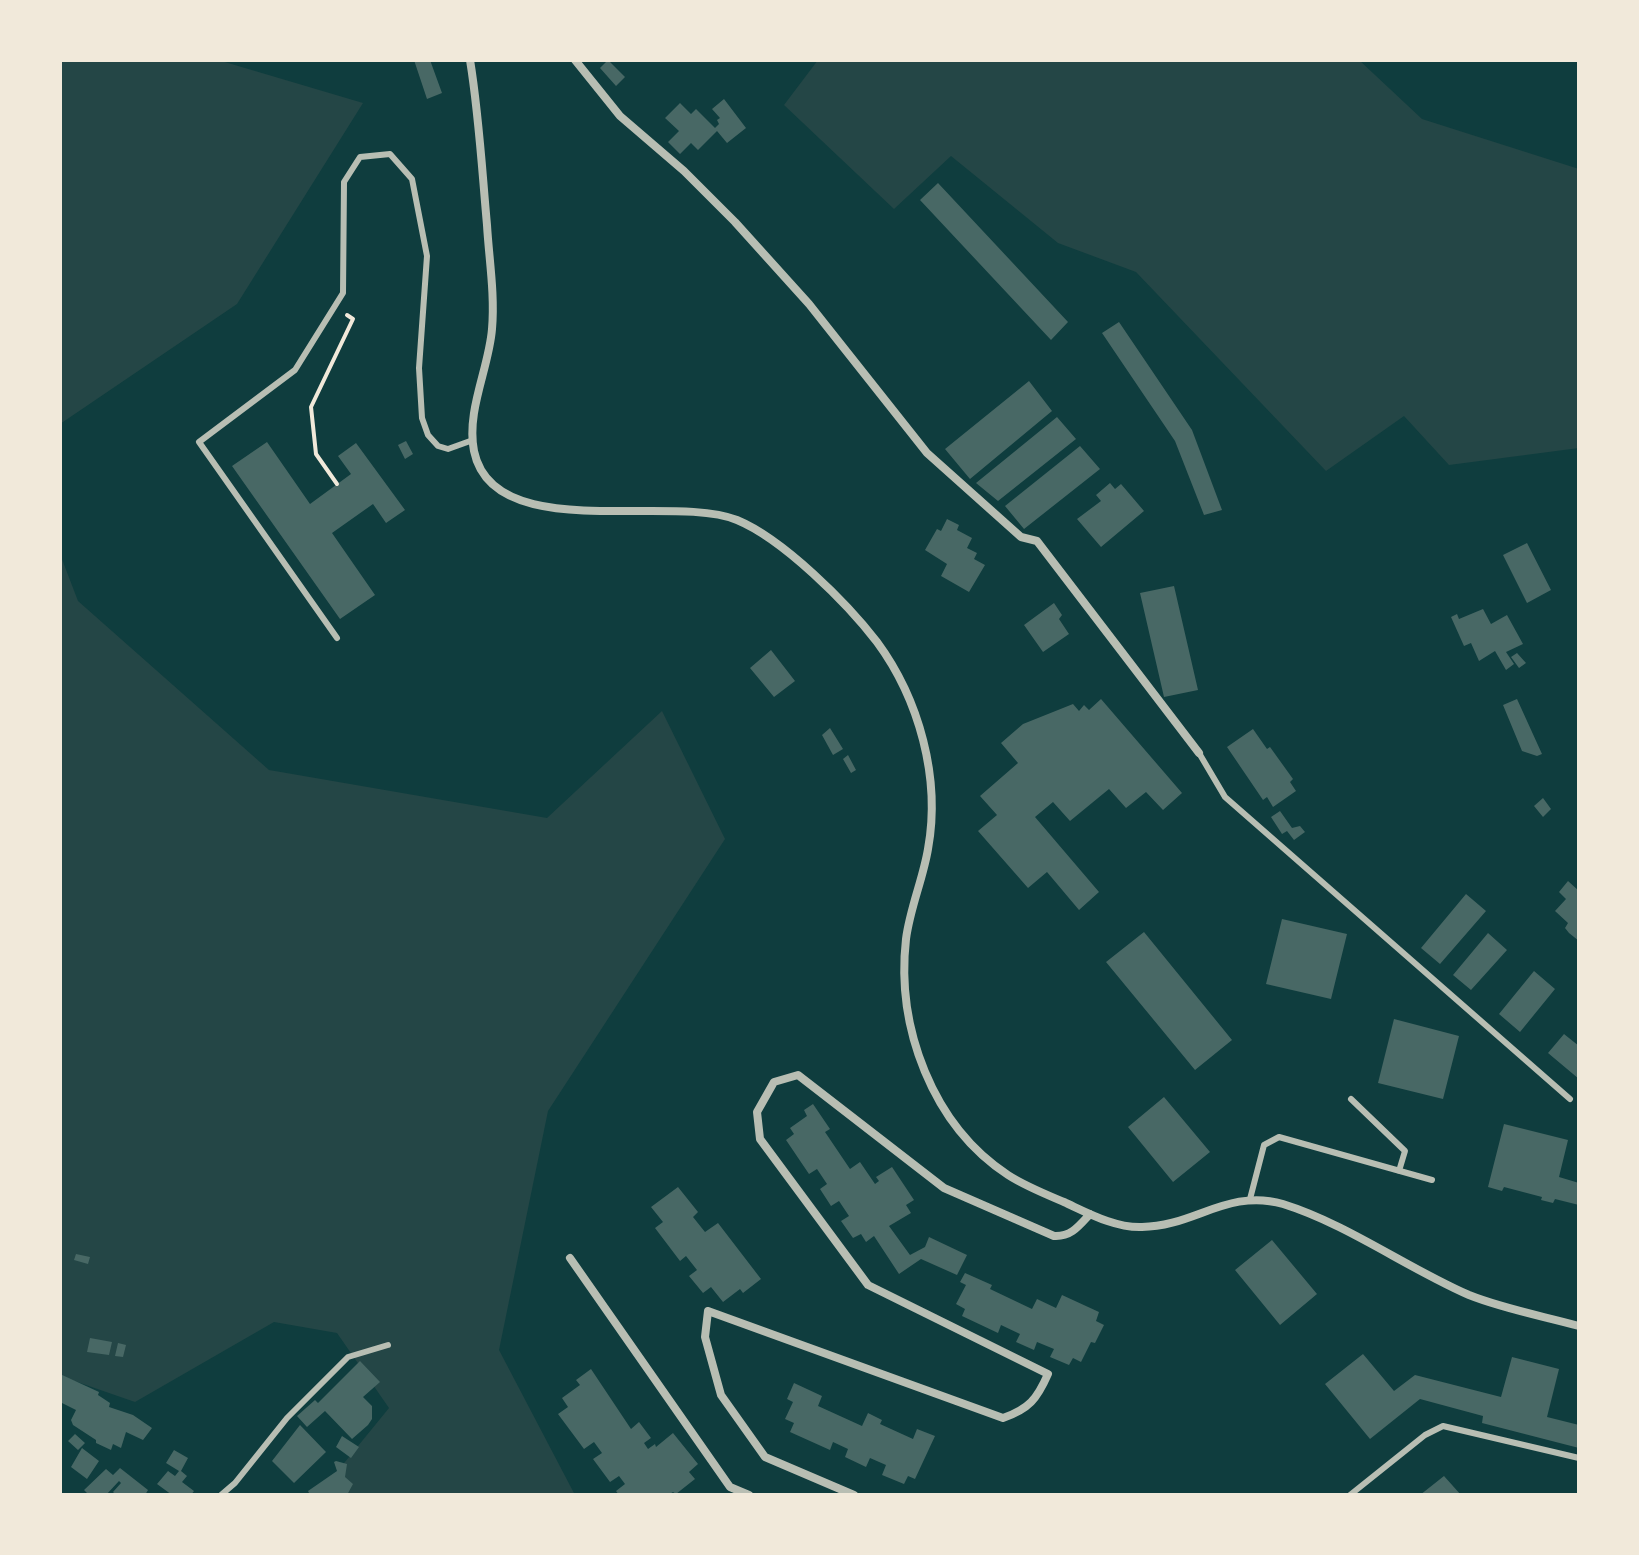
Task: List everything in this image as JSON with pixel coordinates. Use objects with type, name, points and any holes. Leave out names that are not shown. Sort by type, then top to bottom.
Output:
[{"type":"street","points":[[470,60],[493,297],[489,354],[475,414],[473,440],[474,452],[485,476],[501,491],[521,501],[553,509],[677,509],[721,515],[738,521],[758,531],[796,560],[841,602],[877,642],[915,714],[930,783],[928,850],[909,918],[905,953],[907,1008],[921,1062],[946,1110],[973,1144],[1009,1175],[1118,1224],[1148,1227],[1230,1202],[1250,1199],[1279,1203],[1474,1297],[1579,1326]]},
{"type":"street","points":[[575,60],[620,116],[684,171],[809,304],[927,453],[1021,537],[1037,541],[1199,753]]},
{"type":"street","points":[[854,1495],[765,1457],[721,1395],[705,1337],[708,1311],[1003,1418],[1023,1411],[1040,1392],[1048,1374],[868,1285],[760,1139],[757,1112],[774,1082],[798,1075],[944,1188],[1054,1236],[1061,1237],[1076,1230],[1090,1214]]},
{"type":"street","points":[[570,1258],[730,1487],[749,1495]]},
{"type":"lane","points":[[337,638],[199,442],[295,370],[343,293],[344,182],[360,157],[390,154],[412,179],[427,256],[419,368],[422,418],[428,435],[438,446],[448,449],[473,440]]},
{"type":"lane","points":[[1199,753],[1225,797],[1570,1099]]},
{"type":"lane","points":[[1351,1099],[1405,1151],[1399,1171]]},
{"type":"lane","points":[[1250,1199],[1264,1145],[1279,1137],[1432,1180]]},
{"type":"lane","points":[[221,1495],[235,1483],[287,1418],[348,1357],[388,1345]]},
{"type":"lane","points":[[1350,1495],[1425,1435],[1443,1426],[1579,1458]]},
{"type":"path","points":[[334,308],[353,319],[311,407],[316,454],[337,484]]},
{"type":"shaded area","points":[[60,60],[218,60],[363,103],[237,304],[60,424]]},
{"type":"shaded area","points":[[818,60],[1359,60],[1422,119],[1579,169],[1579,448],[1449,465],[1404,416],[1326,471],[1136,272],[1058,243],[951,156],[894,209],[784,105]]},
{"type":"shaded area","points":[[60,554],[78,601],[269,770],[547,818],[662,711],[725,839],[548,1111],[499,1350],[575,1495],[318,1495],[389,1408],[337,1333],[274,1322],[135,1402],[60,1376]]},
{"type":"building","points":[[414,60],[430,60],[442,93],[427,99]]},
{"type":"building","points":[[608,60],[625,77],[616,86],[600,68]]},
{"type":"building","points":[[724,99],[746,128],[727,143],[717,131],[698,150],[691,143],[680,154],[668,142],[679,131],[665,118],[680,103],[691,114],[696,109],[715,128],[720,118],[712,109]]},
{"type":"building","points":[[938,183],[1068,322],[1051,340],[920,200]]},
{"type":"building","points":[[1119,322],[1192,430],[1222,510],[1204,515],[1175,441],[1102,333]]},
{"type":"building","points":[[1029,381],[1052,411],[970,479],[945,449]]},
{"type":"building","points":[[1057,417],[1076,439],[998,501],[976,483]]},
{"type":"building","points":[[406,441],[413,454],[405,459],[398,445]]},
{"type":"building","points":[[267,442],[310,504],[351,474],[338,456],[356,443],[405,510],[386,523],[373,504],[332,533],[375,595],[340,619],[232,466]]},
{"type":"building","points":[[1080,446],[1100,469],[1024,529],[1005,506]]},
{"type":"building","points":[[1110,483],[1115,489],[1121,484],[1144,511],[1101,547],[1077,519],[1101,501],[1096,495]]},
{"type":"building","points":[[947,519],[959,525],[957,530],[972,538],[967,548],[977,553],[974,559],[985,565],[969,592],[941,576],[947,564],[925,550]]},
{"type":"building","points":[[1527,543],[1551,590],[1527,603],[1503,555]]},
{"type":"building","points":[[1174,586],[1198,690],[1164,697],[1140,593]]},
{"type":"building","points":[[1054,603],[1062,615],[1059,619],[1069,634],[1043,652],[1024,625]]},
{"type":"building","points":[[1483,609],[1491,624],[1507,615],[1523,644],[1506,652],[1514,664],[1506,670],[1495,651],[1479,661],[1471,643],[1464,646],[1451,617],[1457,614],[1459,619]]},
{"type":"building","points":[[771,650],[795,681],[774,697],[750,668]]},
{"type":"building","points":[[1517,653],[1526,663],[1519,668],[1511,657]]},
{"type":"building","points":[[1101,699],[1182,793],[1163,810],[1146,792],[1126,808],[1109,789],[1070,821],[1053,802],[1035,817],[1099,892],[1079,910],[1047,872],[1028,888],[978,831],[997,815],[980,796],[1018,763],[1001,743],[1023,724],[1073,704],[1079,711],[1084,705],[1089,710]]},
{"type":"building","points":[[1517,699],[1542,754],[1537,756],[1522,751],[1503,705]]},
{"type":"building","points":[[830,728],[843,749],[833,755],[822,735]]},
{"type":"building","points":[[1253,729],[1293,779],[1290,782],[1296,791],[1273,807],[1267,797],[1263,800],[1227,747]]},
{"type":"building","points":[[848,755],[856,770],[851,773],[843,759]]},
{"type":"building","points":[[1543,798],[1551,809],[1543,817],[1534,806]]},
{"type":"building","points":[[1280,811],[1292,828],[1300,826],[1305,832],[1294,840],[1287,831],[1282,834],[1271,817]]},
{"type":"building","points":[[1568,881],[1579,891],[1579,941],[1565,928],[1568,923],[1555,911],[1566,899],[1559,892]]},
{"type":"building","points":[[1466,894],[1486,911],[1440,964],[1421,948]]},
{"type":"building","points":[[1282,919],[1347,934],[1331,999],[1266,984]]},
{"type":"building","points":[[1144,932],[1232,1040],[1195,1070],[1106,962]]},
{"type":"building","points":[[1488,933],[1507,950],[1471,990],[1453,975]]},
{"type":"building","points":[[1534,971],[1555,989],[1520,1032],[1499,1014]]},
{"type":"building","points":[[1394,1019],[1459,1036],[1443,1099],[1378,1083]]},
{"type":"building","points":[[1564,1034],[1579,1046],[1579,1079],[1548,1053]]},
{"type":"building","points":[[1164,1097],[1210,1152],[1173,1182],[1128,1127]]},
{"type":"building","points":[[813,1104],[830,1129],[825,1132],[850,1169],[860,1162],[875,1184],[879,1181],[876,1177],[892,1167],[914,1200],[906,1205],[911,1213],[889,1226],[910,1255],[925,1247],[929,1237],[967,1255],[957,1275],[921,1259],[899,1274],[874,1236],[866,1242],[861,1234],[853,1238],[841,1221],[849,1216],[839,1201],[831,1206],[820,1189],[827,1184],[817,1169],[809,1174],[786,1140],[794,1134],[790,1128],[807,1116],[804,1110]]},
{"type":"building","points":[[1504,1124],[1568,1140],[1559,1177],[1579,1183],[1579,1205],[1555,1199],[1553,1203],[1504,1187],[1502,1191],[1488,1187]]},
{"type":"building","points":[[678,1187],[698,1212],[693,1217],[705,1232],[718,1223],[761,1279],[743,1293],[740,1289],[723,1302],[711,1287],[703,1293],[689,1276],[697,1270],[686,1256],[680,1261],[655,1228],[663,1222],[651,1207]]},
{"type":"building","points":[[1272,1240],[1317,1294],[1280,1325],[1235,1270]]},
{"type":"building","points":[[76,1254],[90,1257],[88,1264],[74,1260]]},
{"type":"building","points":[[965,1273],[1032,1309],[1037,1299],[1056,1308],[1062,1295],[1099,1312],[1096,1321],[1104,1325],[1081,1362],[1073,1358],[1069,1365],[1050,1357],[1054,1349],[1037,1342],[1034,1350],[1016,1342],[1020,1334],[1001,1325],[998,1333],[962,1316],[965,1309],[956,1304],[966,1285],[960,1282]]},
{"type":"building","points":[[90,1338],[112,1342],[109,1355],[87,1352]]},
{"type":"building","points":[[118,1343],[126,1345],[123,1357],[115,1356]]},
{"type":"building","points":[[1363,1354],[1394,1391],[1415,1375],[1501,1397],[1512,1357],[1559,1369],[1547,1417],[1579,1425],[1579,1448],[1482,1423],[1483,1416],[1420,1399],[1370,1439],[1325,1384]]},
{"type":"building","points":[[360,1361],[380,1382],[363,1397],[372,1406],[372,1419],[368,1425],[352,1439],[325,1411],[307,1427],[297,1416],[315,1400],[318,1403]]},
{"type":"building","points":[[591,1369],[631,1429],[639,1422],[651,1438],[644,1443],[648,1449],[655,1444],[656,1447],[673,1433],[698,1464],[689,1472],[695,1479],[676,1494],[619,1495],[616,1491],[625,1484],[619,1476],[610,1482],[593,1459],[602,1453],[594,1442],[584,1449],[558,1414],[568,1407],[562,1398],[580,1385],[576,1380]]},
{"type":"building","points":[[60,1374],[99,1392],[98,1395],[110,1403],[109,1407],[133,1415],[152,1428],[143,1440],[126,1432],[121,1448],[113,1444],[111,1450],[96,1443],[73,1425],[71,1420],[76,1410],[60,1402]]},
{"type":"building","points":[[794,1383],[822,1396],[818,1406],[862,1426],[868,1413],[882,1420],[880,1424],[913,1439],[917,1429],[935,1436],[915,1479],[908,1476],[904,1484],[882,1475],[886,1465],[870,1458],[866,1467],[845,1457],[848,1449],[833,1442],[830,1450],[790,1432],[794,1423],[785,1419],[793,1402],[787,1399]]},
{"type":"building","points":[[300,1425],[326,1452],[294,1483],[272,1461]]},
{"type":"building","points":[[75,1434],[85,1443],[78,1450],[68,1441]]},
{"type":"building","points":[[342,1436],[359,1447],[351,1458],[336,1447]]},
{"type":"building","points":[[82,1448],[99,1461],[87,1479],[71,1467]]},
{"type":"building","points":[[174,1450],[188,1458],[181,1471],[187,1476],[182,1482],[194,1491],[191,1495],[172,1495],[157,1484],[168,1471],[175,1476],[179,1471],[166,1463]]},
{"type":"building","points":[[336,1461],[347,1464],[345,1477],[353,1484],[347,1495],[310,1495],[308,1491],[337,1471]]},
{"type":"building","points":[[120,1468],[148,1490],[145,1495],[116,1495],[113,1492],[121,1483],[119,1481],[106,1495],[89,1495],[84,1490],[106,1469],[113,1475]]},
{"type":"building","points":[[1444,1476],[1461,1495],[1420,1495]]}]
